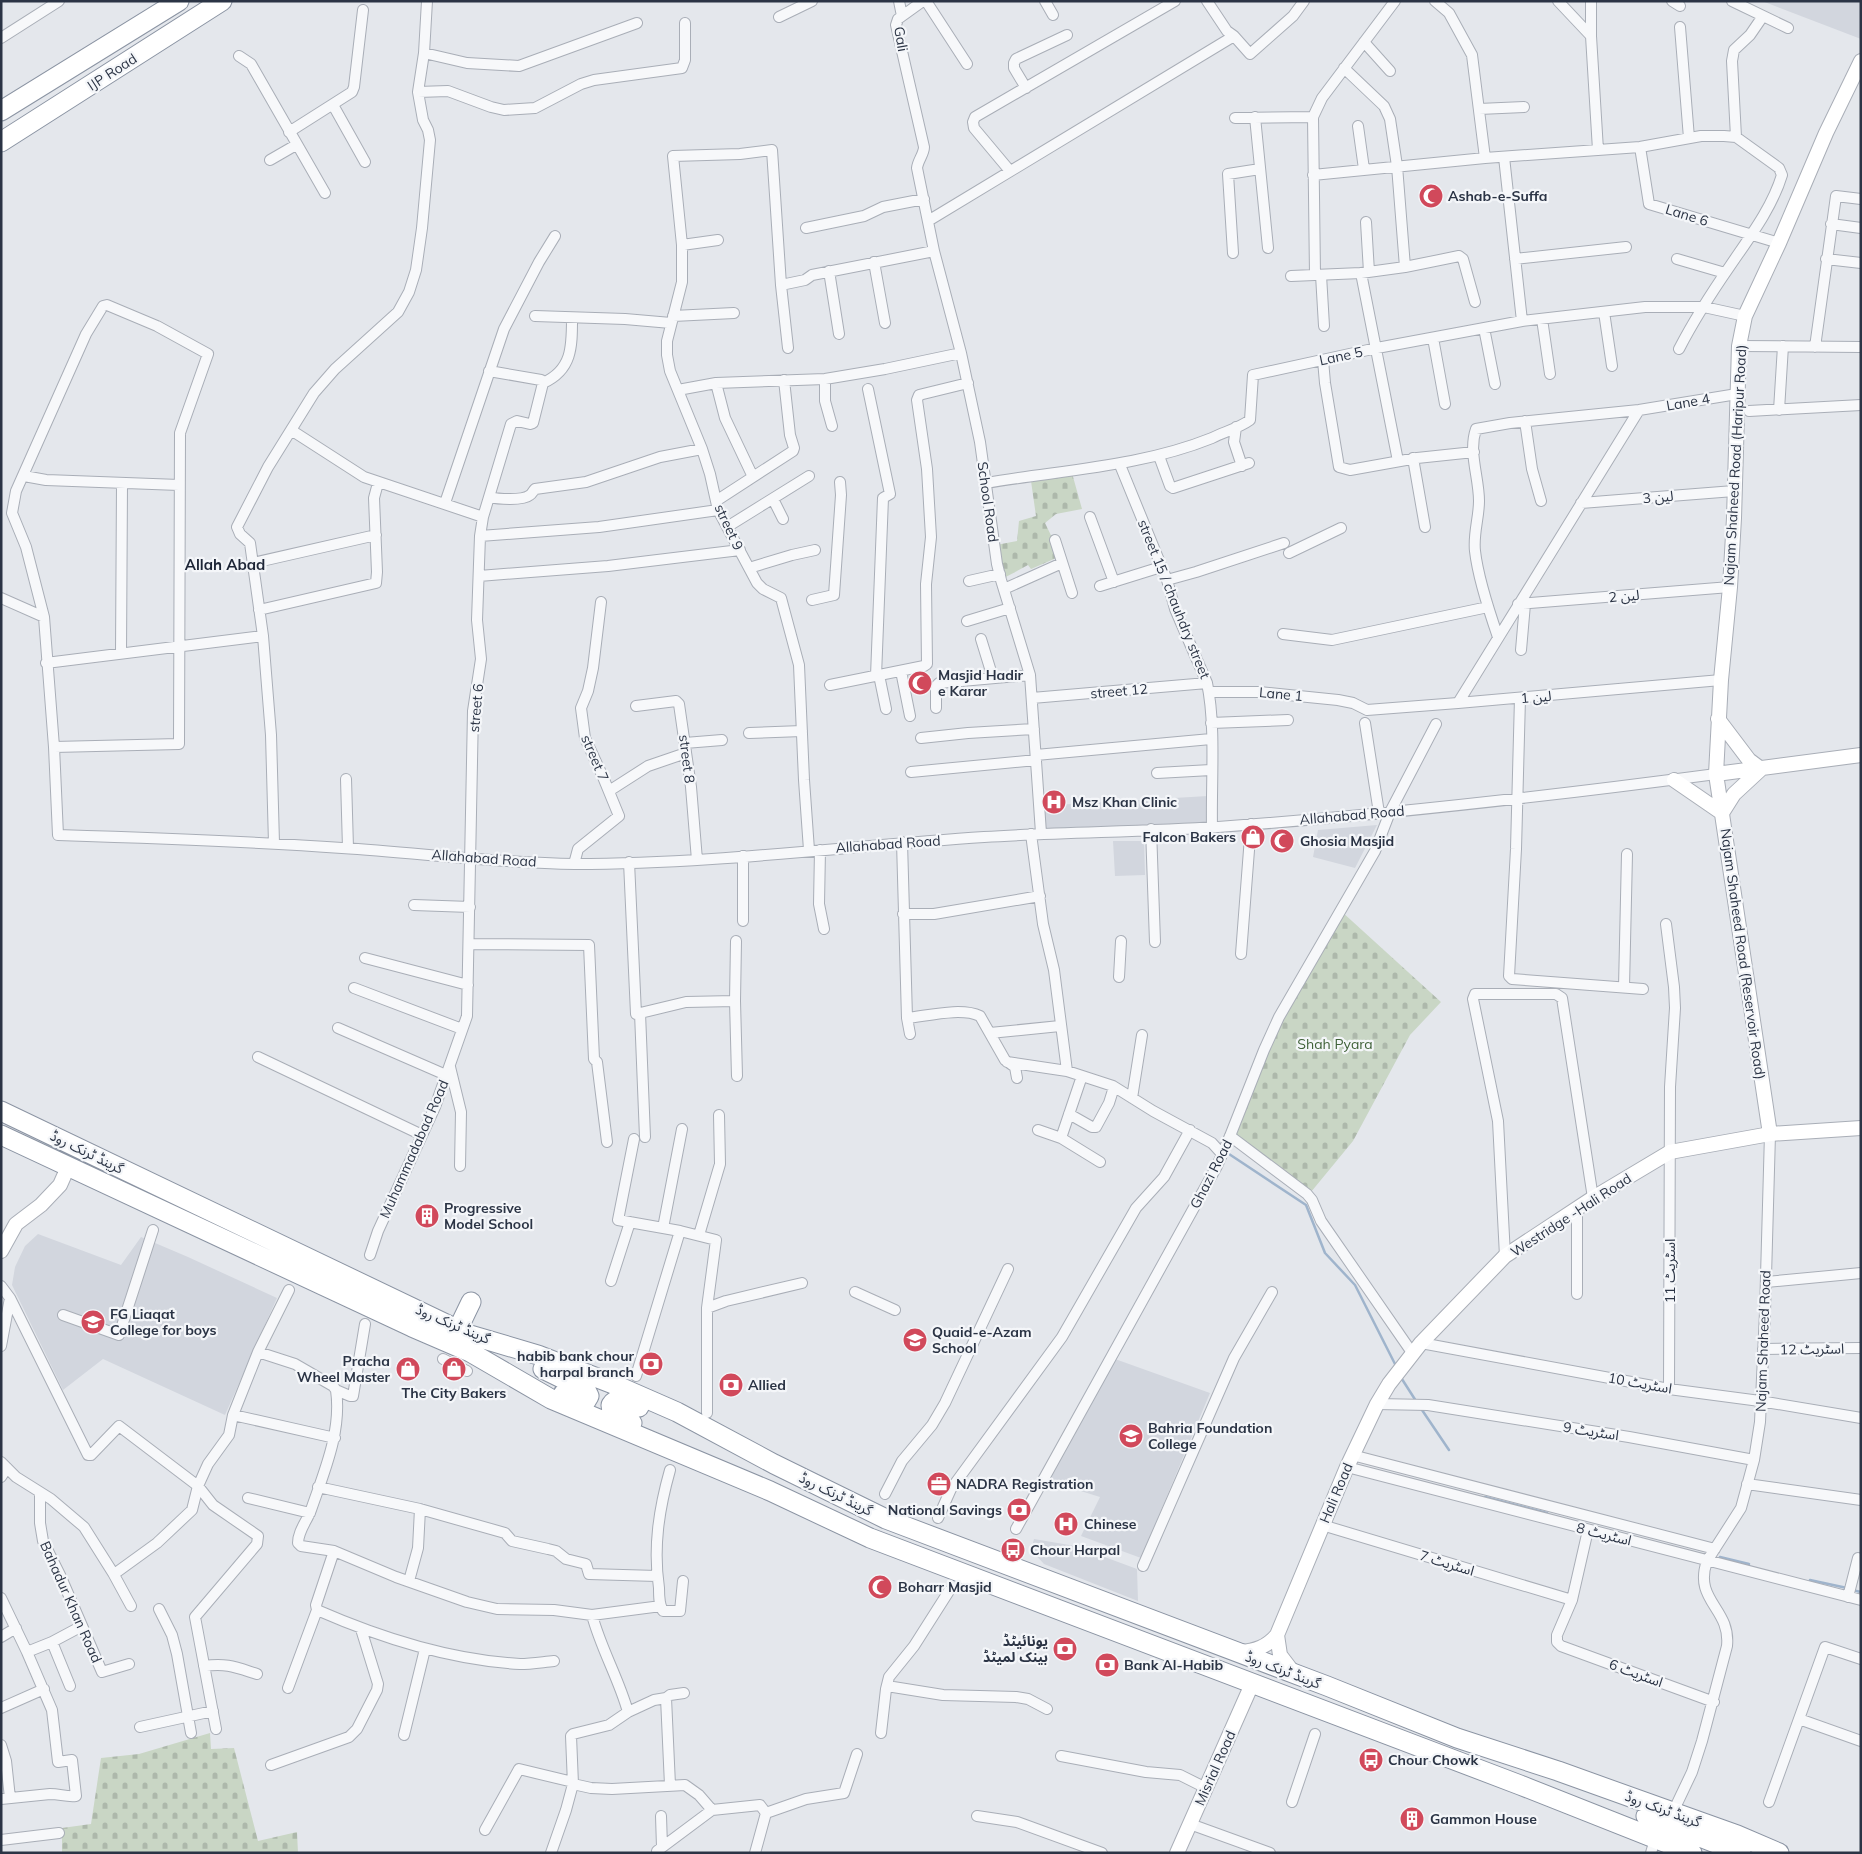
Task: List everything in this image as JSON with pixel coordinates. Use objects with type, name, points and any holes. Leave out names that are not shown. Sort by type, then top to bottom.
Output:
[{"type":"highway","name":"IJP Road","points":[[1,112],[179,1]]},
{"type":"highway","name":"IJP Road","points":[[1,142],[198,8],[222,1]]},
{"type":"highway","name":"گرینڈ ٹرنک روڈ","points":[[1,1111],[462,1331],[538,1356],[621,1387],[678,1412],[774,1464],[886,1518],[1457,1738],[1558,1771],[1737,1835],[1780,1853]]},
{"type":"highway","name":"گرینڈ ٹرنک روڈ","points":[[1,1135],[489,1362],[551,1399],[770,1491],[870,1538],[1520,1785],[1653,1846],[1692,1853]]},
{"type":"highway","points":[[471,1302],[462,1331],[586,1390],[589,1398],[586,1401],[580,1401],[489,1362]]},
{"type":"highway","points":[[770,1491],[614,1414],[610,1409],[611,1405],[614,1401],[620,1399],[774,1464]]},
{"type":"highway","points":[[1500,1753],[1618,1805],[1740,1853]]},
{"type":"main road","name":"Najam Shaheed Road (Haripur Road)","points":[[1716,774],[1720,680],[1730,587],[1739,346],[1745,316],[1779,243],[1826,133],[1861,61]]},
{"type":"main road","points":[[1718,719],[1748,760],[1761,770]]},
{"type":"main road","points":[[1716,774],[1761,770],[1861,755]]},
{"type":"main road","points":[[1674,780],[1722,813],[1734,794],[1761,770]]},
{"type":"main road","name":"Najam Shaheed Road (Reservoir Road)","points":[[1716,774],[1770,1134]]},
{"type":"main road","name":"Westridge -Hali Road","points":[[1414,1352],[1505,1256],[1593,1198],[1670,1152],[1770,1134],[1861,1128]]},
{"type":"main road","points":[[1,1251],[16,1224],[41,1205],[60,1185],[68,1167]]},
{"type":"main road","name":"Hali Road","points":[[1277,1635],[1322,1525],[1377,1404],[1389,1384],[1414,1352]]},
{"type":"main road","points":[[1236,1652],[1250,1652],[1262,1648],[1277,1635]]},
{"type":"main road","points":[[1277,1635],[1278,1649],[1283,1661],[1299,1676]]},
{"type":"main road","name":"Misrial Road","points":[[1177,1853],[1252,1684]]},
{"type":"street","points":[[1,38],[59,1]]},
{"type":"street","points":[[274,843],[272,735],[263,636],[250,543],[240,534],[237,527],[268,467],[314,393],[335,369],[398,312],[410,292],[416,270],[422,228],[430,140],[421,113],[418,92],[424,53],[427,1]]},
{"type":"street","points":[[779,17],[812,1]]},
{"type":"street","points":[[899,1],[902,16]]},
{"type":"street","points":[[924,1],[967,64]]},
{"type":"street","name":"Gali","points":[[918,173],[918,162],[924,148],[896,25],[898,19],[924,1]]},
{"type":"street","points":[[1045,1],[1053,15]]},
{"type":"street","points":[[1010,172],[974,128],[973,122],[975,117],[1175,1]]},
{"type":"street","points":[[1212,3],[1227,31],[1250,54],[1293,16],[1304,1]]},
{"type":"street","points":[[1324,326],[1318,275],[1312,117],[1322,98],[1395,1]]},
{"type":"street","points":[[1435,1],[1449,13],[1472,55],[1485,158]]},
{"type":"street","points":[[1558,1],[1591,36]]},
{"type":"street","points":[[1591,1],[1591,36],[1598,150]]},
{"type":"street","points":[[1732,1],[1788,28]]},
{"type":"street","points":[[290,132],[352,92],[363,10]]},
{"type":"street","points":[[1736,137],[1732,61],[1734,50],[1750,35],[1763,16]]},
{"type":"street","points":[[424,53],[467,63],[519,66],[637,23]]},
{"type":"street","points":[[418,92],[448,91],[504,110],[536,108],[580,84],[594,80],[682,68],[685,60],[685,23]]},
{"type":"street","points":[[1680,27],[1689,138]]},
{"type":"street","points":[[1026,88],[1014,68],[1016,59],[1067,35]]},
{"type":"street","points":[[928,221],[1234,36]]},
{"type":"street","points":[[1364,42],[1390,71]]},
{"type":"street","points":[[238,56],[251,64],[325,193]]},
{"type":"street","points":[[1344,68],[1384,106],[1390,119],[1397,166],[1405,267]]},
{"type":"street","points":[[333,104],[365,162]]},
{"type":"street","points":[[1479,108],[1524,108]]},
{"type":"street","points":[[1255,117],[1268,248]]},
{"type":"street","points":[[1235,118],[1312,117]]},
{"type":"street","points":[[1358,126],[1364,169]]},
{"type":"street","points":[[1313,175],[1485,158],[1640,146],[1701,136],[1736,137],[1779,168],[1782,175],[1778,188],[1751,235],[1725,273],[1680,349]]},
{"type":"street","points":[[270,160],[296,144]]},
{"type":"street","name":"Lane 6","points":[[1640,146],[1649,204],[1779,243]]},
{"type":"street","name":"street 9","points":[[782,285],[772,150],[740,154],[673,156],[682,246],[682,282],[667,341],[670,371],[702,448],[717,506],[757,583],[763,589],[782,598],[799,665],[809,850]]},
{"type":"street","points":[[1504,157],[1522,322]]},
{"type":"street","points":[[1233,253],[1228,174],[1260,169]]},
{"type":"street","name":"School Road","points":[[918,173],[934,251],[968,383],[980,442],[1000,574],[1030,675],[1038,800],[1036,833],[1040,896],[1043,924],[1054,970],[1067,1071]]},
{"type":"street","points":[[1815,347],[1836,196],[1861,199]]},
{"type":"street","points":[[806,228],[864,216],[883,207],[924,199]]},
{"type":"street","points":[[1366,222],[1365,273],[1398,462]]},
{"type":"street","points":[[1831,224],[1861,228]]},
{"type":"street","points":[[445,502],[504,329],[539,262],[555,236]]},
{"type":"street","points":[[682,246],[718,240]]},
{"type":"street","points":[[1515,259],[1626,247]]},
{"type":"street","points":[[788,348],[782,285],[805,280],[812,275],[829,271],[934,251]]},
{"type":"street","points":[[1290,276],[1365,273],[1459,256],[1463,259],[1475,302]]},
{"type":"street","points":[[1826,258],[1861,263]]},
{"type":"street","points":[[1677,259],[1725,273]]},
{"type":"street","points":[[874,262],[885,323]]},
{"type":"street","points":[[829,271],[839,334]]},
{"type":"street","points":[[106,305],[157,326],[208,354],[180,433],[179,485],[180,744],[54,747],[46,663],[44,616],[26,547],[12,513],[16,491],[86,334],[103,306],[106,305]]},
{"type":"street","name":"Lane 5","points":[[986,483],[1120,465],[1160,456],[1236,428],[1250,420],[1253,375],[1377,348],[1542,319],[1645,307],[1704,307],[1745,316]]},
{"type":"street","points":[[1604,312],[1612,366]]},
{"type":"street","points":[[535,316],[572,319],[672,319],[734,313]]},
{"type":"street","points":[[489,371],[540,380],[543,383],[553,378],[568,360],[572,347],[572,319]]},
{"type":"street","points":[[1542,319],[1550,374]]},
{"type":"street","points":[[1484,328],[1495,384]]},
{"type":"street","points":[[1433,338],[1445,404]]},
{"type":"street","points":[[1739,346],[1861,347]]},
{"type":"street","points":[[1779,410],[1783,346]]},
{"type":"street","points":[[678,390],[716,383],[825,379],[961,353]]},
{"type":"street","points":[[1324,360],[1325,383],[1339,467],[1350,470],[1413,458],[1474,452],[1479,502],[1475,526],[1475,551],[1488,607],[1498,637]]},
{"type":"street","points":[[825,379],[825,401],[832,426]]},
{"type":"street","points":[[480,536],[599,527],[717,506],[753,477],[793,451],[784,380]]},
{"type":"street","name":"street 6","points":[[471,859],[474,711],[481,659],[478,627],[480,536],[483,517],[511,424],[518,421],[530,424],[533,422],[543,383]]},
{"type":"street","points":[[716,383],[724,418],[753,477]]},
{"type":"street","points":[[830,685],[927,664],[926,584],[931,537],[927,469],[917,400],[919,395],[968,383]]},
{"type":"street","points":[[868,390],[890,494],[883,498],[877,676],[886,709]]},
{"type":"street","name":"Lane 4","points":[[1474,452],[1472,441],[1476,429],[1486,426],[1640,410],[1736,394]]},
{"type":"street","points":[[1749,411],[1861,405]]},
{"type":"street","points":[[1458,704],[1640,410]]},
{"type":"street","points":[[1525,421],[1532,469],[1541,501]]},
{"type":"street","points":[[1160,456],[1170,486],[1173,488],[1246,465],[1234,442],[1236,428]]},
{"type":"street","points":[[291,430],[364,477],[378,483],[445,502],[483,517]]},
{"type":"street","points":[[489,497],[498,499],[523,498],[530,496],[534,488],[586,482],[660,457],[702,448]]},
{"type":"street","points":[[1413,458],[1425,527]]},
{"type":"street","name":"street 15 / chauhdry street","points":[[1120,465],[1167,580],[1175,609],[1208,687],[1211,723],[1212,827]]},
{"type":"street","points":[[24,476],[46,480],[179,485]]},
{"type":"street","points":[[727,526],[809,476]]},
{"type":"street","points":[[812,600],[834,595],[841,495],[840,482]]},
{"type":"street","points":[[259,610],[376,583],[374,498],[378,483]]},
{"type":"street","points":[[121,653],[122,484]]},
{"type":"street","name":"لین 3","points":[[1581,503],[1734,491]]},
{"type":"street","points":[[773,499],[783,519]]},
{"type":"street","points":[[1090,517],[1114,582]]},
{"type":"street","points":[[1167,580],[1286,548],[1341,528]]},
{"type":"street","points":[[253,562],[376,535]]},
{"type":"street","points":[[1055,540],[1072,593]]},
{"type":"street","points":[[479,576],[608,566],[740,550]]},
{"type":"street","points":[[749,568],[814,550]]},
{"type":"street","points":[[1004,589],[1062,563]]},
{"type":"street","points":[[1100,586],[1161,567]]},
{"type":"street","points":[[970,581],[1000,574]]},
{"type":"street","name":"لین 2","points":[[1521,604],[1730,587]]},
{"type":"street","points":[[1,598],[44,616]]},
{"type":"street","name":"street 7","points":[[574,864],[578,849],[619,816],[585,738],[580,708],[588,691],[593,668],[601,602]]},
{"type":"street","points":[[1521,604],[1521,650]]},
{"type":"street","points":[[1284,634],[1332,640],[1488,607]]},
{"type":"street","points":[[967,621],[1010,608]]},
{"type":"street","points":[[46,663],[263,636]]},
{"type":"street","points":[[982,639],[993,678]]},
{"type":"street","points":[[900,671],[910,716]]},
{"type":"street","points":[[936,708],[937,684],[1030,675]]},
{"type":"street","name":"لین 1","points":[[1353,703],[1367,710],[1458,704],[1720,680]]},
{"type":"street","name":"street 12","points":[[1032,698],[1208,687]]},
{"type":"street","name":"Lane 1","points":[[1208,687],[1353,703]]},
{"type":"street","points":[[1520,698],[1518,800],[1509,976],[1512,979],[1643,989]]},
{"type":"street","name":"street 8","points":[[636,706],[678,701],[685,748],[696,860]]},
{"type":"street","points":[[1211,723],[1288,720]]},
{"type":"street","points":[[1365,723],[1379,813]]},
{"type":"street","name":"Ghazi Road","points":[[1016,1529],[1223,1151],[1279,1017],[1376,851],[1390,812],[1436,724]]},
{"type":"street","points":[[921,738],[1034,729]]},
{"type":"street","points":[[749,733],[802,730]]},
{"type":"street","points":[[911,772],[1211,739]]},
{"type":"street","points":[[609,791],[648,766],[685,748],[722,740]]},
{"type":"street","name":"Allahabad Road","points":[[54,747],[58,835],[274,843],[471,859],[574,864],[696,860],[902,842],[1036,833],[1212,827],[1518,800],[1716,774]]},
{"type":"street","points":[[1158,773],[1211,770]]},
{"type":"street","points":[[346,779],[348,848]]},
{"type":"street","points":[[1241,954],[1250,824]]},
{"type":"street","points":[[1151,829],[1155,942]]},
{"type":"street","points":[[902,842],[907,1018],[910,1034]]},
{"type":"street","points":[[820,850],[819,904],[824,929]]},
{"type":"street","points":[[1624,987],[1627,854]]},
{"type":"street","points":[[743,856],[743,921]]},
{"type":"street","name":"Muhammadabad Road","points":[[370,1255],[378,1231],[435,1107],[467,1016],[471,859]]},
{"type":"street","points":[[629,862],[636,1014],[686,1002],[735,1001]]},
{"type":"street","points":[[903,914],[934,914],[1040,896]]},
{"type":"street","points":[[414,905],[470,907]]},
{"type":"street","name":"اسٹریٹ 11","points":[[1666,924],[1674,987],[1670,1086],[1669,1389]]},
{"type":"street","points":[[736,941],[737,1076]]},
{"type":"street","points":[[1119,977],[1121,941]]},
{"type":"street","points":[[469,944],[589,946],[594,1060],[597,1062],[607,1142]]},
{"type":"street","points":[[365,958],[468,985]]},
{"type":"street","points":[[354,988],[462,1029]]},
{"type":"street","points":[[1505,1256],[1498,1121],[1473,999],[1475,994],[1556,994],[1562,998],[1593,1198]]},
{"type":"street","points":[[907,1018],[958,1012],[974,1013],[980,1016],[1007,1062],[1015,1067],[1017,1078]]},
{"type":"street","points":[[640,1013],[639,1138],[618,1220],[680,1231],[716,1240],[707,1308],[707,1413]]},
{"type":"street","points":[[990,1033],[1060,1026]]},
{"type":"street","points":[[338,1028],[448,1070],[460,1112],[460,1166]]},
{"type":"street","points":[[1132,1098],[1142,1036]]},
{"type":"street","points":[[258,1057],[422,1135]]},
{"type":"street","points":[[1007,1062],[1067,1071],[1114,1087],[1153,1112],[1190,1130],[1223,1151]]},
{"type":"street","points":[[1061,1138],[1082,1076]]},
{"type":"street","points":[[1069,1114],[1096,1127],[1109,1103],[1114,1087]]},
{"type":"street","points":[[699,1235],[720,1164],[719,1115]]},
{"type":"street","points":[[663,1228],[682,1129]]},
{"type":"street","points":[[1038,1130],[1061,1138],[1100,1162]]},
{"type":"street","points":[[938,1518],[952,1489],[1062,1337],[1136,1208],[1164,1178],[1190,1130]]},
{"type":"street","name":"Najam Shaheed Road","points":[[1707,1561],[1741,1508],[1754,1460],[1760,1422],[1770,1134]]},
{"type":"street","points":[[1230,1136],[1307,1194],[1312,1200],[1321,1221],[1414,1352]]},
{"type":"street","points":[[1577,1209],[1577,1294]]},
{"type":"street","points":[[610,1281],[630,1222]]},
{"type":"street","points":[[63,1315],[119,1335],[153,1230]]},
{"type":"street","points":[[636,1376],[680,1231]]},
{"type":"street","points":[[885,1494],[902,1461],[932,1425],[945,1402],[1008,1269]]},
{"type":"street","points":[[1766,1282],[1861,1273]]},
{"type":"street","points":[[707,1308],[726,1301],[802,1283]]},
{"type":"street","points":[[1,1286],[10,1298],[88,1455],[91,1455],[119,1426],[198,1486],[213,1505],[258,1536],[257,1544],[195,1617],[216,1729]]},
{"type":"street","points":[[112,1573],[117,1572],[157,1544],[192,1510],[198,1486],[208,1464],[229,1435],[233,1415],[258,1352],[289,1290]]},
{"type":"street","points":[[855,1292],[895,1310]]},
{"type":"street","points":[[1143,1566],[1234,1358],[1272,1292]]},
{"type":"street","points":[[1,1346],[10,1298]]},
{"type":"street","points":[[258,1352],[295,1364],[333,1386],[336,1390],[350,1396],[354,1392],[365,1324]]},
{"type":"street","name":"اسٹریٹ 12","points":[[1763,1349],[1861,1348]]},
{"type":"street","name":"اسٹریٹ 10","points":[[1414,1352],[1760,1401],[1861,1418]]},
{"type":"street","points":[[443,1359],[467,1371]]},
{"type":"street","points":[[336,1390],[334,1438],[310,1513],[298,1538],[299,1545],[334,1551],[467,1602],[497,1609],[554,1610],[592,1615],[661,1606]]},
{"type":"street","name":"اسٹریٹ 9","points":[[1377,1404],[1428,1405],[1629,1437],[1754,1460]]},
{"type":"street","points":[[233,1415],[334,1438]]},
{"type":"street","points":[[1350,1461],[1718,1545]]},
{"type":"street","name":"اسٹریٹ 8","points":[[1350,1461],[1588,1530],[1707,1561],[1849,1591],[1861,1600]]},
{"type":"street","points":[[3,1469],[51,1499],[84,1527],[131,1606]]},
{"type":"street","points":[[670,1470],[659,1517],[657,1576],[663,1611],[680,1611],[683,1581]]},
{"type":"street","points":[[1748,1484],[1861,1500]]},
{"type":"street","points":[[318,1487],[420,1509],[505,1533],[512,1541],[556,1551],[566,1559],[586,1564],[589,1574],[657,1576]]},
{"type":"street","name":"Bahadur Khan Road","points":[[40,1493],[40,1523],[43,1541],[102,1672],[128,1664]]},
{"type":"street","points":[[248,1498],[310,1513]]},
{"type":"street","points":[[409,1581],[418,1548],[420,1509]]},
{"type":"street","name":"اسٹریٹ 7","points":[[1322,1525],[1572,1600]]},
{"type":"street","points":[[1572,1600],[1588,1530]]},
{"type":"street","points":[[288,1688],[317,1610],[316,1605],[334,1551]]},
{"type":"street","points":[[1849,1591],[1858,1558]]},
{"type":"street","points":[[1673,1812],[1692,1772],[1714,1702],[1728,1635],[1721,1616],[1704,1586],[1704,1570],[1707,1561]]},
{"type":"street","points":[[881,1732],[887,1686],[893,1671],[914,1646],[949,1591]]},
{"type":"street","points":[[1,1598],[52,1710],[58,1762],[72,1760],[76,1796],[66,1798],[57,1794],[50,1794],[6,1799],[6,1761],[1,1745]]},
{"type":"street","name":"اسٹریٹ 6","points":[[1572,1600],[1557,1635],[1558,1644],[1714,1702]]},
{"type":"street","points":[[159,1610],[172,1635],[177,1654],[191,1732]]},
{"type":"street","points":[[317,1610],[361,1629],[425,1649],[521,1664],[554,1661]]},
{"type":"street","points":[[592,1615],[598,1638],[610,1662],[628,1712]]},
{"type":"street","points":[[27,1652],[52,1642],[82,1626]]},
{"type":"street","points":[[1,1637],[16,1628]]},
{"type":"street","points":[[271,1765],[349,1737],[357,1729],[377,1690],[378,1684],[361,1629]]},
{"type":"street","points":[[52,1642],[70,1686]]},
{"type":"street","points":[[1770,1802],[1825,1647],[1861,1659]]},
{"type":"street","points":[[404,1736],[425,1649]]},
{"type":"street","points":[[204,1666],[228,1664],[257,1674]]},
{"type":"street","points":[[887,1686],[943,1695],[1016,1697],[1028,1699],[1047,1708]]},
{"type":"street","points":[[1,1708],[44,1689]]},
{"type":"street","points":[[551,1853],[573,1783],[571,1736],[609,1726],[628,1712],[654,1700],[684,1693]]},
{"type":"street","points":[[666,1698],[670,1784]]},
{"type":"street","points":[[140,1727],[213,1711]]},
{"type":"street","points":[[1799,1719],[1861,1741]]},
{"type":"street","points":[[1292,1802],[1315,1734]]},
{"type":"street","points":[[766,1813],[806,1799],[844,1793],[857,1754]]},
{"type":"street","points":[[1062,1756],[1146,1772],[1180,1775],[1206,1788]]},
{"type":"street","points":[[485,1830],[519,1769],[592,1788],[612,1789],[670,1784],[685,1785],[699,1795],[712,1810]]},
{"type":"street","points":[[661,1816],[660,1849],[712,1810],[760,1805],[766,1813]]},
{"type":"street","points":[[755,1853],[766,1813]]},
{"type":"street","points":[[977,1816],[1016,1822],[1102,1853]]},
{"type":"street","points":[[1190,1824],[1270,1853]]},
{"type":"street","points":[[1,1840],[59,1833]]},
{"type":"shaded area","points":[[1762,1],[1861,1],[1861,39]]},
{"type":"shaded area","points":[[1208,796],[1212,827],[1041,833],[1038,806]]},
{"type":"shaded area","points":[[1377,825],[1355,868],[1313,857],[1318,830]]},
{"type":"shaded area","points":[[1113,841],[1144,841],[1145,875],[1115,876]]},
{"type":"shaded area","points":[[38,1234],[121,1265],[141,1237],[277,1298],[225,1415],[103,1359],[63,1390],[12,1285],[15,1267],[25,1246]]},
{"type":"shaded area","name":"Bahria Foundation College","points":[[1115,1359],[1210,1393],[1141,1558],[1081,1536],[1100,1497],[1045,1480]]},
{"type":"shaded area","points":[[1034,1539],[1075,1546],[1137,1569],[1138,1601],[1044,1564],[1031,1550]]},
{"type":"green space","points":[[1070,466],[1082,509],[1056,514],[1045,523],[1061,556],[1031,569],[1028,565],[1002,579],[996,545],[1017,541],[1019,521],[1036,516],[1030,474]]},
{"type":"green space","name":"Shah Pyara","points":[[1341,911],[1441,1002],[1410,1035],[1353,1141],[1311,1192],[1230,1136],[1279,1017]]},
{"type":"green space","points":[[210,1733],[211,1749],[234,1748],[258,1841],[297,1832],[298,1853],[62,1853],[62,1828],[91,1824],[101,1758],[139,1754]]},
{"type":"waterway","points":[[1226,1152],[1306,1205],[1325,1253],[1355,1285],[1396,1366]]},
{"type":"waterway","points":[[1400,1376],[1416,1401]]},
{"type":"waterway","points":[[1420,1407],[1449,1450]]},
{"type":"waterway","points":[[1485,1497],[1547,1513]]},
{"type":"waterway","points":[[1720,1557],[1749,1564]]},
{"type":"waterway","points":[[1810,1580],[1847,1588]]},
{"type":"waterway","points":[[1852,1590],[1861,1592]]},
{"type":"place","name":"Ashab-e-Suffa","points":[[1431,196]]},
{"type":"place","name":"Masjid Hadir e Karar","points":[[920,683]]},
{"type":"place","name":"Msz Khan Clinic","points":[[1054,802]]},
{"type":"place","name":"Falcon Bakers","points":[[1253,837]]},
{"type":"place","name":"Ghosia Masjid","points":[[1282,841]]},
{"type":"place","name":"Progressive Model School","points":[[427,1216]]},
{"type":"place","name":"FG Liaqat College for boys","points":[[93,1322]]},
{"type":"place","name":"Quaid-e-Azam School","points":[[915,1340]]},
{"type":"place","name":"habib bank chour harpal branch","points":[[651,1364]]},
{"type":"place","name":"Pracha Wheel Master","points":[[408,1369]]},
{"type":"place","name":"The City Bakers","points":[[454,1369]]},
{"type":"place","name":"Allied","points":[[731,1385]]},
{"type":"place","name":"Bahria Foundation College","points":[[1131,1436]]},
{"type":"place","name":"NADRA Registration","points":[[939,1484]]},
{"type":"place","name":"National Savings","points":[[1019,1510]]},
{"type":"place","name":"Chinese","points":[[1066,1524]]},
{"type":"place","name":"Chour Harpal","points":[[1013,1550]]},
{"type":"place","name":"Boharr Masjid","points":[[880,1587]]},
{"type":"place","name":"یونائیٹڈ بینک لمیٹڈ","points":[[1065,1649]]},
{"type":"place","name":"Bank Al-Habib","points":[[1107,1665]]},
{"type":"place","name":"Chour Chowk","points":[[1371,1760]]},
{"type":"place","name":"Gammon House","points":[[1412,1819]]},
{"type":"district","name":"Allah Abad","points":[[225,564]]}]
